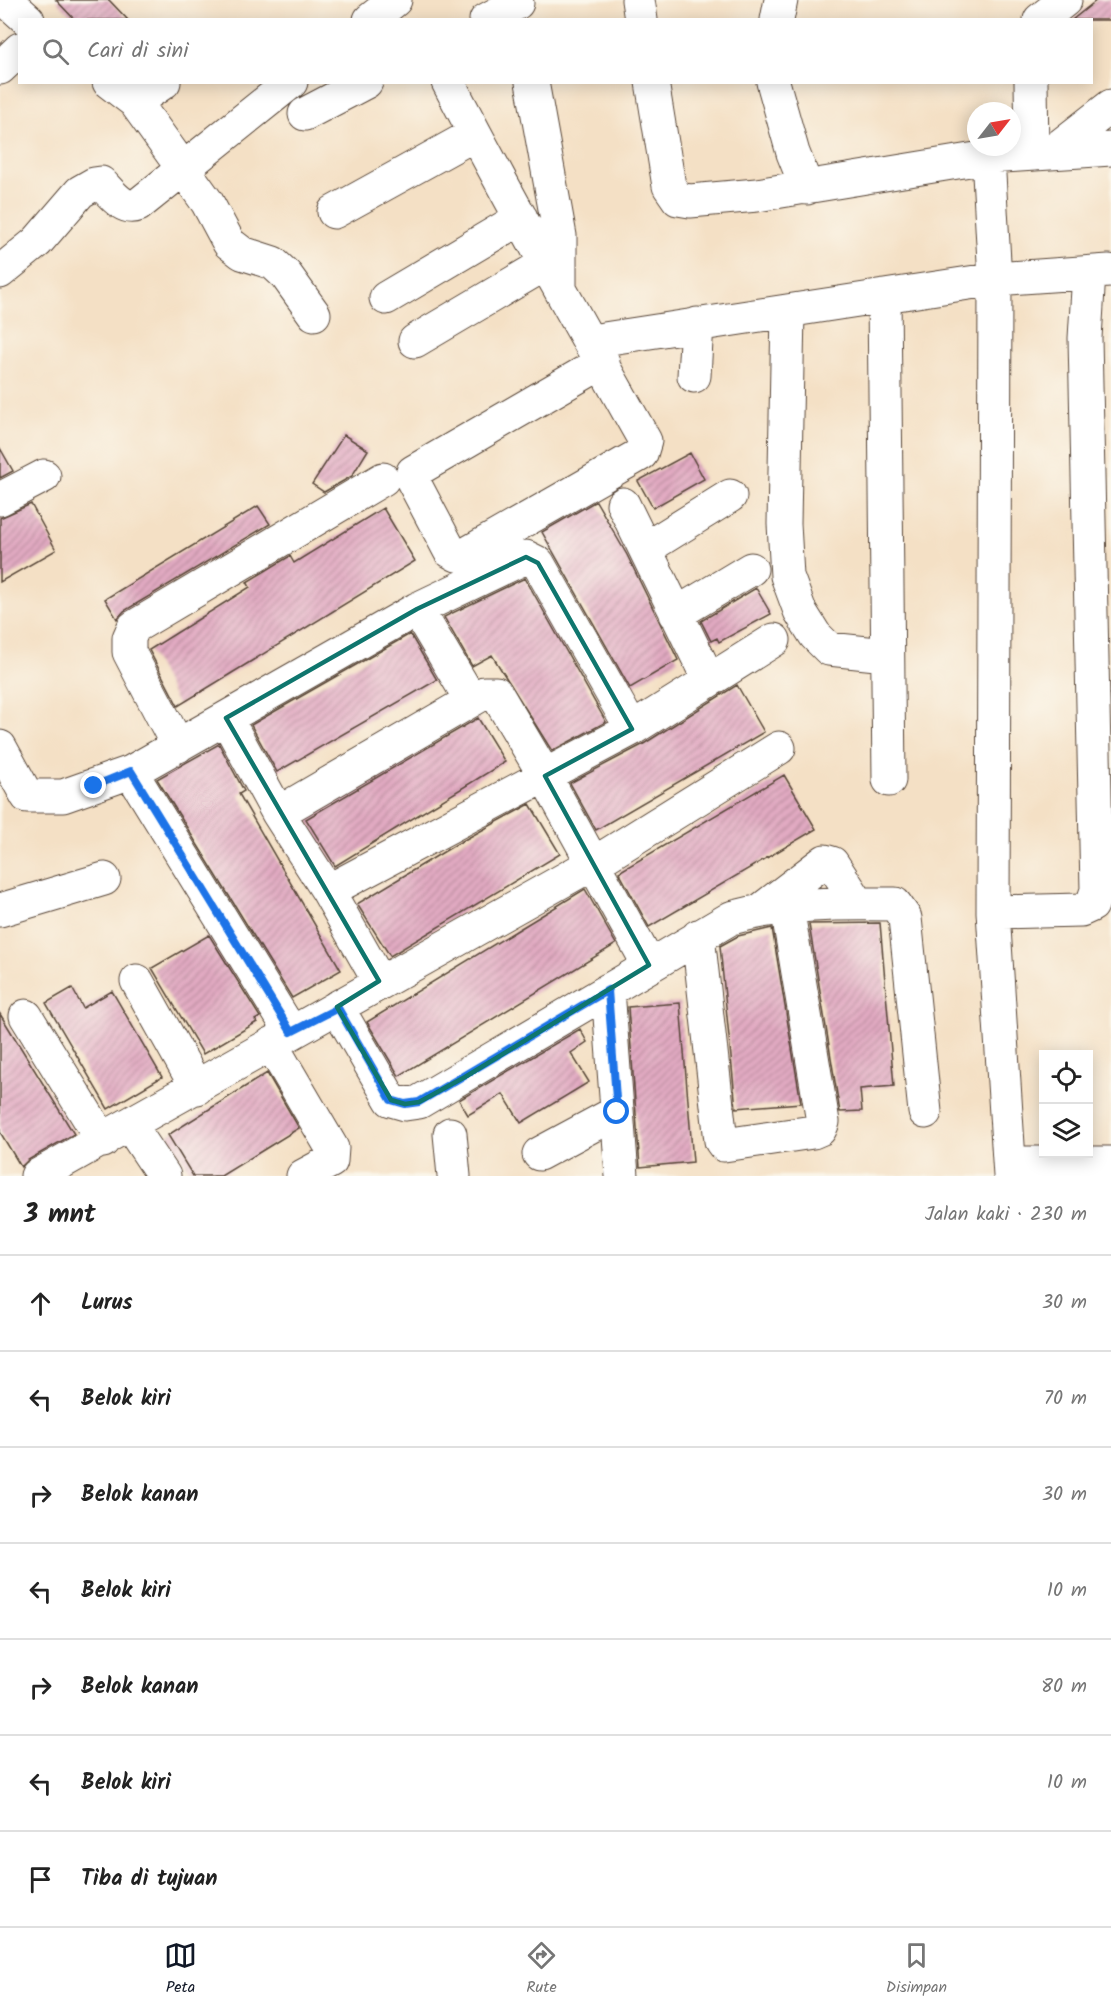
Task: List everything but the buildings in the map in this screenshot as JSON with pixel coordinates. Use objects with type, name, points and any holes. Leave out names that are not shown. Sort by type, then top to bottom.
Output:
[{"type":"street","points":[[6,0],[26,18]]},
{"type":"street","points":[[372,18],[395,0]]},
{"type":"street","points":[[638,0],[641,18]]},
{"type":"street","points":[[777,18],[781,0]]},
{"type":"street","points":[[1029,0],[1030,18]]},
{"type":"street","points":[[1042,18],[1065,0]]},
{"type":"street","points":[[491,18],[518,7]]},
{"type":"street","points":[[0,68],[18,51]]},
{"type":"street","points":[[112,84],[135,102],[207,202],[229,243],[242,253],[273,263],[286,275],[314,315]]},
{"type":"street","points":[[135,102],[161,84]]},
{"type":"street","points":[[0,272],[37,242],[88,187],[101,183],[124,205],[133,207],[288,84]]},
{"type":"street","points":[[305,114],[362,84]]},
{"type":"street","points":[[449,84],[521,218],[597,351],[645,441],[641,454],[466,554],[457,555],[450,551],[412,479],[414,472],[597,351],[697,324],[995,279],[1100,272],[1098,338],[1104,890],[1092,905],[1081,910],[993,912]]},
{"type":"street","points":[[532,84],[560,236],[553,276]]},
{"type":"street","points":[[652,84],[669,186],[678,199],[690,201],[807,188],[988,157],[1111,149]]},
{"type":"street","points":[[774,84],[793,153],[807,188]]},
{"type":"street","points":[[1031,84],[1042,152]]},
{"type":"street","points":[[1042,152],[1111,106]]},
{"type":"street","points":[[333,212],[475,134]]},
{"type":"street","points":[[988,157],[995,279],[993,912],[1010,1169],[1111,1164]]},
{"type":"street","points":[[386,298],[521,218]]},
{"type":"street","points":[[415,341],[553,276]]},
{"type":"street","points":[[884,296],[889,780]]},
{"type":"street","points":[[788,311],[784,524],[788,584],[800,611],[824,646],[834,651],[886,655]]},
{"type":"street","points":[[694,376],[697,324]]},
{"type":"street","points":[[0,499],[44,476]]},
{"type":"street","points":[[178,746],[129,652],[129,638],[134,627],[382,479]]},
{"type":"street","points":[[645,549],[730,496]]},
{"type":"street","points":[[623,504],[709,680]]},
{"type":"street","points":[[0,747],[27,796],[63,796],[131,771],[417,609],[526,557],[538,563],[632,729]]},
{"type":"street","points":[[676,614],[751,569]]},
{"type":"street","points":[[417,609],[471,700]]},
{"type":"street","points":[[328,891],[632,729],[774,640]]},
{"type":"street","points":[[278,813],[471,700],[484,693],[496,693],[594,863],[649,965]]},
{"type":"street","points":[[226,718],[278,813],[328,891],[379,981]]},
{"type":"street","points":[[37,1176],[338,1008],[379,981],[594,863],[779,748]]},
{"type":"street","points":[[131,771],[281,1038],[332,1149],[331,1161],[303,1176]]},
{"type":"street","points":[[0,910],[104,879]]},
{"type":"street","points":[[338,1008],[391,1100],[405,1104],[419,1102],[465,1077],[731,918],[774,908],[858,903],[896,904],[905,918],[925,1112]]},
{"type":"street","points":[[698,936],[721,1142],[724,1145],[820,1129],[823,1122],[774,908]]},
{"type":"street","points":[[137,981],[197,1088]]},
{"type":"street","points":[[608,990],[622,1176]]},
{"type":"street","points":[[26,1016],[117,1133],[164,1176]]},
{"type":"street","points":[[539,1154],[617,1112]]},
{"type":"street","points":[[450,1134],[454,1176]]},
{"type":"highlighted area","points":[[526,557],[538,563],[632,729],[545,776],[649,965],[465,1077],[419,1102],[405,1104],[391,1100],[337,1007],[379,981],[226,718],[417,609]]},
{"type":"route","points":[[94,786],[131,771],[291,1032],[338,1008],[391,1100],[405,1104],[419,1102],[465,1077],[608,990],[617,1112]]}]
